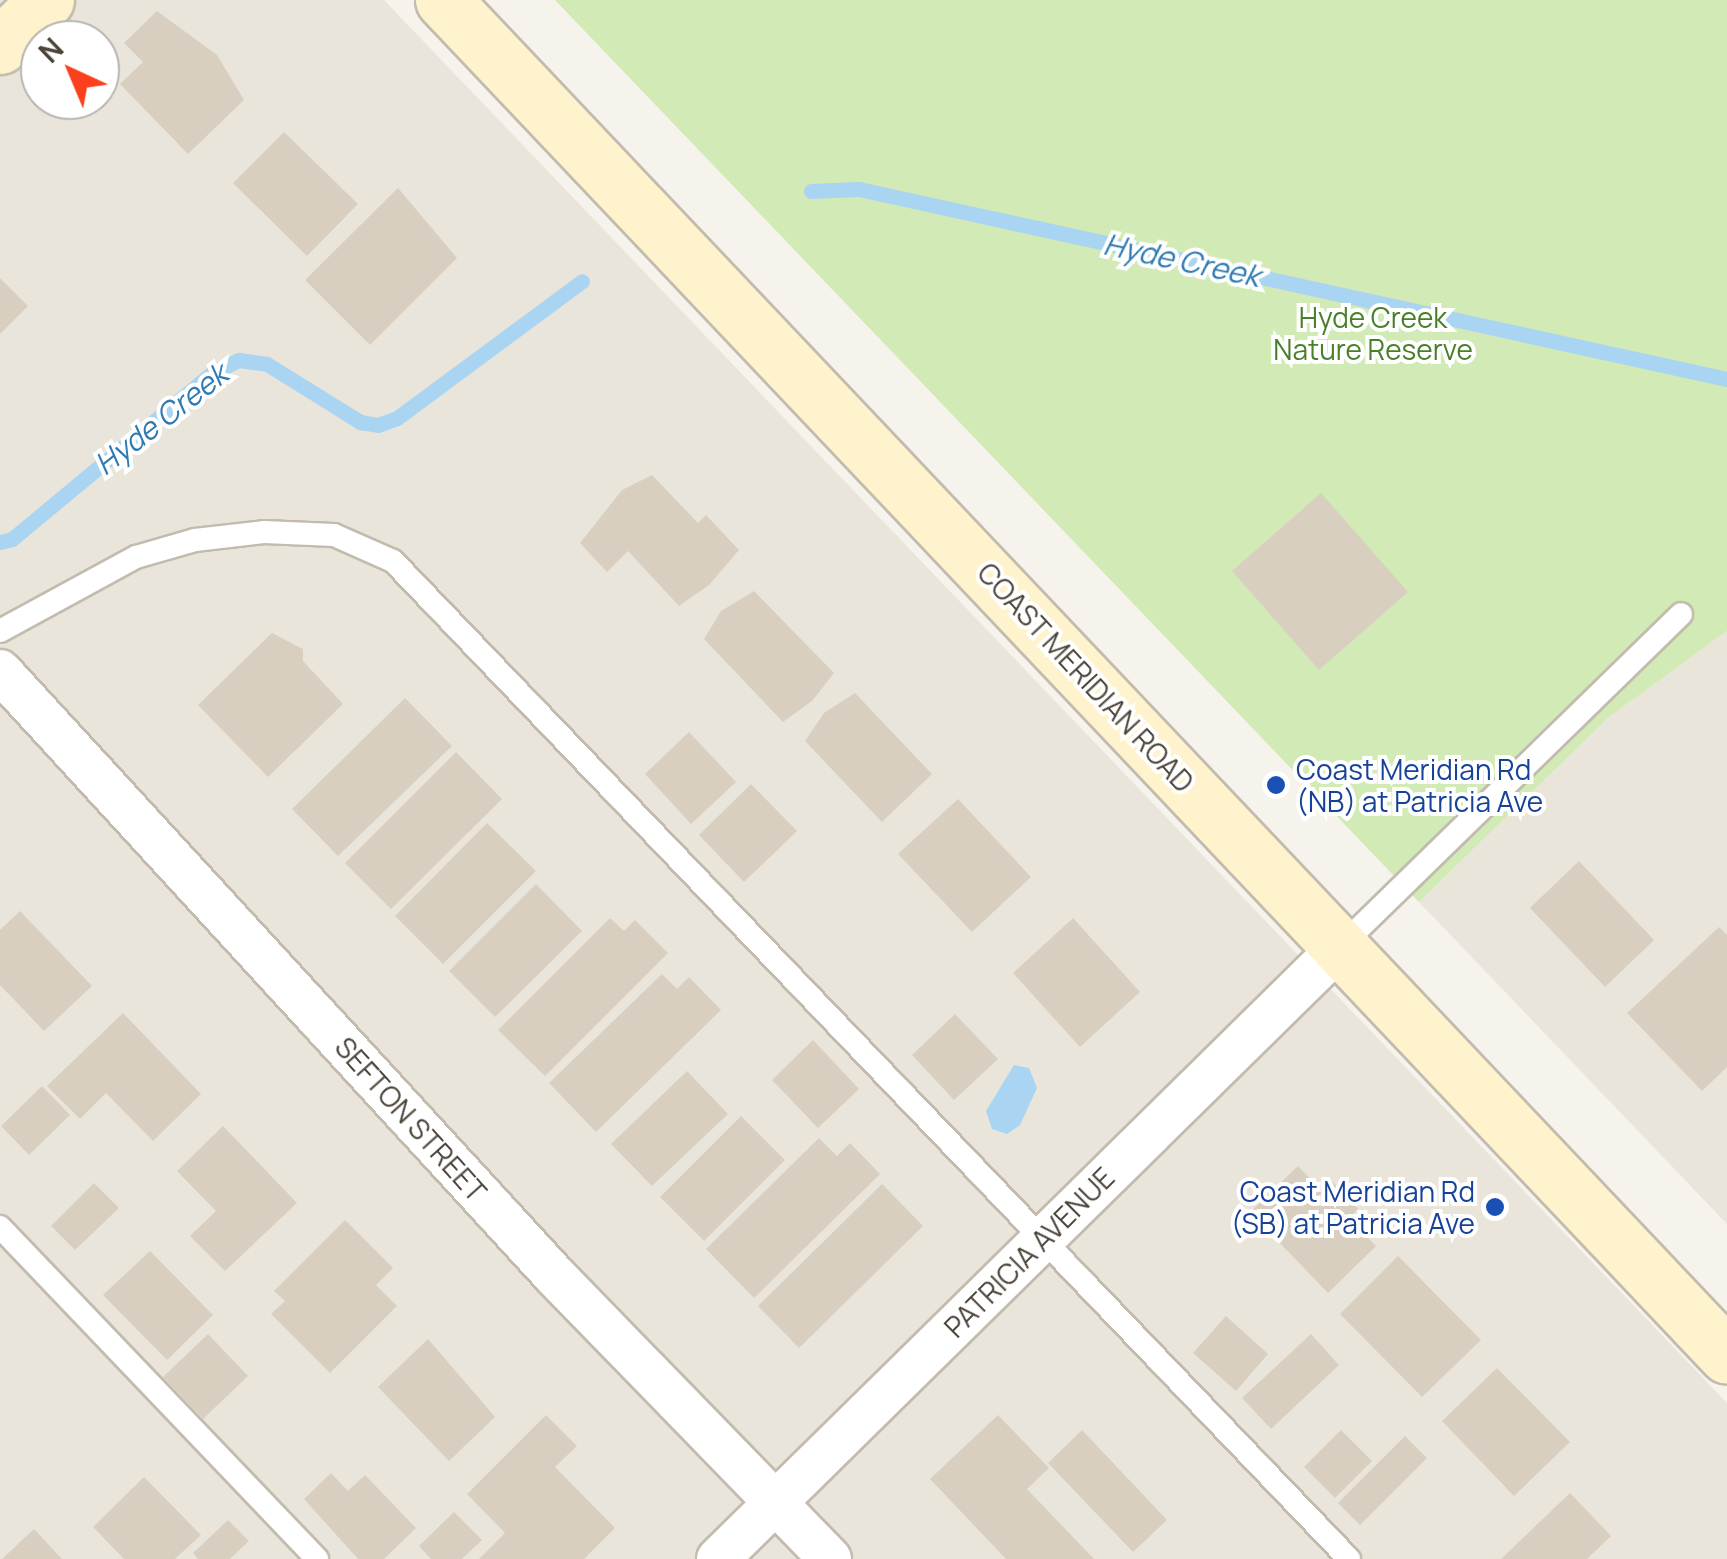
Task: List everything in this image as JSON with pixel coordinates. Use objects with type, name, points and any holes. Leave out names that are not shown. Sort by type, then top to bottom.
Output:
[{"type":"main road","points":[[0,46],[46,0]]},
{"type":"main road","name":"COAST MERIDIAN ROAD","points":[[443,0],[1727,1356]]},
{"type":"street","name":"SEFTON STREET","points":[[0,670],[554,1275],[830,1559]]},
{"type":"street","name":"PATRICIA AVENUE","points":[[718,1559],[1340,946]]},
{"type":"lane","points":[[0,631],[136,557],[195,540],[264,532],[334,535],[393,560],[1349,1559]]},
{"type":"lane","points":[[1340,946],[1681,614]]},
{"type":"lane","points":[[0,1228],[317,1559]]},
{"type":"shaded area","points":[[0,0],[384,0],[1727,1403],[1727,1559],[0,1559]]},
{"type":"shaded area","points":[[1727,631],[1727,1224],[1419,902],[1609,717]]},
{"type":"green space","name":"Hyde Creek Nature Reserve","points":[[555,0],[1727,0],[1727,631],[1609,717],[1419,902]]},
{"type":"water","points":[[1014,1065],[1029,1068],[1037,1088],[1020,1125],[1007,1134],[992,1129],[986,1111]]},
{"type":"building","points":[[157,11],[217,55],[244,100],[188,154],[120,84],[143,62],[124,43]]},
{"type":"building","points":[[284,132],[358,204],[307,256],[233,183]]},
{"type":"building","points":[[398,188],[457,258],[370,345],[305,280]]},
{"type":"building","points":[[0,278],[28,306],[0,334]]},
{"type":"building","points":[[652,475],[698,523],[706,515],[739,550],[709,585],[679,606],[628,551],[607,572],[580,543],[622,490]]},
{"type":"building","points":[[1321,493],[1408,592],[1319,670],[1232,571]]},
{"type":"building","points":[[754,591],[834,673],[812,701],[783,722],[704,639],[721,611]]},
{"type":"building","points":[[272,633],[303,649],[303,661],[343,704],[268,777],[198,705]]},
{"type":"building","points":[[855,693],[932,774],[882,822],[805,741],[824,713]]},
{"type":"building","points":[[405,698],[452,746],[338,856],[292,809]]},
{"type":"building","points":[[689,732],[736,782],[691,824],[645,774]]},
{"type":"building","points":[[456,752],[502,799],[391,909],[345,863]]},
{"type":"building","points":[[751,784],[797,831],[744,882],[699,835]]},
{"type":"building","points":[[958,799],[1031,877],[972,932],[898,854]]},
{"type":"building","points":[[487,823],[536,871],[443,964],[395,916]]},
{"type":"building","points":[[1579,861],[1654,940],[1605,987],[1530,908]]},
{"type":"building","points":[[536,884],[582,931],[495,1017],[449,971]]},
{"type":"building","points":[[20,911],[92,986],[44,1031],[0,985],[0,930]]},
{"type":"building","points":[[610,918],[624,931],[635,920],[668,953],[545,1076],[498,1030]]},
{"type":"building","points":[[1073,918],[1140,992],[1080,1047],[1013,973]]},
{"type":"building","points":[[1719,927],[1727,935],[1727,1067],[1702,1091],[1627,1013]]},
{"type":"building","points":[[662,974],[677,989],[689,977],[721,1010],[596,1132],[549,1083]]},
{"type":"building","points":[[123,1013],[201,1094],[153,1141],[106,1093],[80,1119],[47,1086]]},
{"type":"building","points":[[955,1014],[998,1059],[954,1100],[912,1055]]},
{"type":"building","points":[[813,1040],[859,1089],[818,1128],[772,1080]]},
{"type":"building","points":[[687,1071],[728,1114],[652,1186],[611,1144]]},
{"type":"building","points":[[42,1086],[70,1115],[29,1155],[1,1126]]},
{"type":"building","points":[[741,1116],[785,1160],[704,1241],[660,1197]]},
{"type":"building","points":[[223,1126],[297,1203],[225,1271],[190,1236],[216,1211],[177,1171]]},
{"type":"building","points":[[819,1138],[837,1156],[850,1143],[880,1174],[754,1298],[706,1249]]},
{"type":"building","points":[[1298,1166],[1318,1187],[1328,1177],[1358,1209],[1349,1218],[1376,1246],[1328,1293],[1250,1212]]},
{"type":"building","points":[[94,1183],[119,1208],[75,1250],[51,1226]]},
{"type":"building","points":[[882,1184],[923,1226],[799,1348],[758,1306]]},
{"type":"building","points":[[345,1220],[393,1268],[376,1285],[397,1306],[330,1373],[271,1314],[285,1301],[274,1291]]},
{"type":"building","points":[[150,1251],[213,1315],[167,1360],[103,1295]]},
{"type":"building","points":[[1398,1256],[1481,1340],[1422,1397],[1340,1314]]},
{"type":"building","points":[[1226,1316],[1268,1354],[1236,1391],[1193,1353]]},
{"type":"building","points":[[208,1334],[248,1376],[203,1419],[163,1377]]},
{"type":"building","points":[[1311,1334],[1339,1365],[1271,1429],[1242,1398]]},
{"type":"building","points":[[428,1339],[495,1417],[449,1461],[378,1387]]},
{"type":"building","points":[[1497,1368],[1570,1442],[1514,1496],[1442,1421]]},
{"type":"building","points":[[546,1415],[577,1446],[555,1467],[615,1528],[584,1559],[479,1559],[505,1533],[467,1494]]},
{"type":"building","points":[[998,1415],[1049,1468],[1027,1489],[1094,1559],[1006,1559],[930,1479]]},
{"type":"building","points":[[1082,1430],[1167,1520],[1133,1552],[1048,1463]]},
{"type":"building","points":[[1341,1430],[1372,1461],[1335,1498],[1304,1467]]},
{"type":"building","points":[[1405,1436],[1427,1458],[1360,1525],[1338,1503]]},
{"type":"building","points":[[331,1473],[348,1491],[365,1475],[416,1528],[384,1559],[358,1559],[304,1499]]},
{"type":"building","points":[[144,1477],[201,1535],[175,1559],[124,1559],[93,1527]]},
{"type":"building","points":[[1570,1493],[1611,1536],[1587,1559],[1501,1559]]},
{"type":"building","points":[[454,1512],[482,1540],[462,1559],[431,1559],[419,1546]]},
{"type":"building","points":[[228,1520],[249,1541],[230,1559],[198,1559],[193,1553]]},
{"type":"building","points":[[34,1529],[62,1559],[2,1559]]},
{"type":"waterway","name":"Hyde Creek","points":[[811,191],[859,189],[1727,379]]},
{"type":"waterway","name":"Hyde Creek","points":[[0,542],[12,539],[212,373],[239,360],[267,364],[360,422],[378,425],[397,418],[582,281]]},
{"type":"place","name":"Coast Meridian Rd (NB) at Patricia Ave","points":[[1276,785]]},
{"type":"place","name":"Coast Meridian Rd (SB) at Patricia Ave","points":[[1495,1207]]}]
